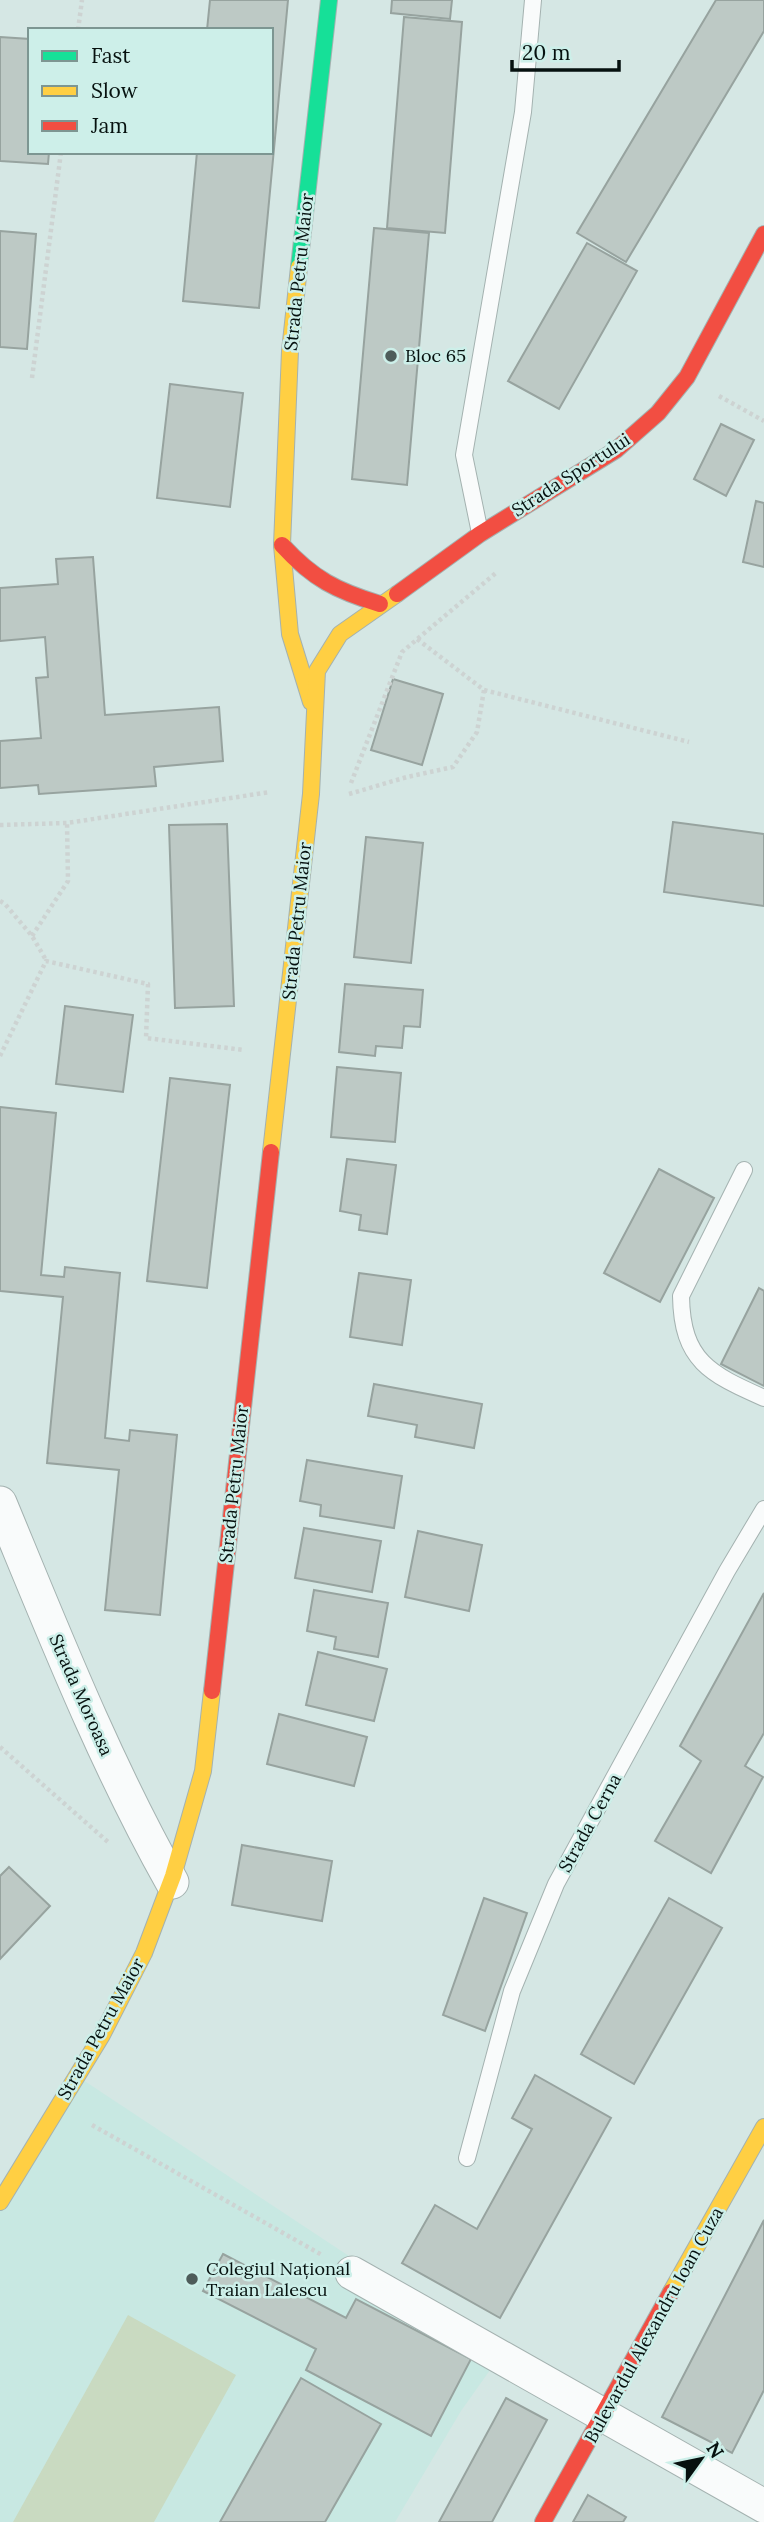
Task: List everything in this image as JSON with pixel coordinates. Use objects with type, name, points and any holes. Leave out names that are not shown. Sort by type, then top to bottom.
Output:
[{"type":"main road","name":"Strada Petru Maior","points":[[316,721],[290,634],[282,545],[289,351],[329,0]]},
{"type":"main road","name":"Strada Sportului","points":[[380,604],[480,534],[616,450],[659,413],[687,377],[764,234]]},
{"type":"main road","points":[[282,545],[306,572],[339,592],[380,604],[362,638]]},
{"type":"main road","name":"Strada Petru Maior","points":[[0,2202],[77,2076],[133,1977],[172,1882],[203,1771],[311,794],[317,671],[340,634],[380,604]]},
{"type":"main road","name":"Strada Petru Maior","points":[[316,721],[333,691]]},
{"type":"main road","name":"Bulevardul Alexandru Ioan Cuza","points":[[543,2522],[761,2142]]},
{"type":"street","name":"Strada Moroasa","points":[[0,1503],[67,1666],[150,1843],[172,1882]]},
{"type":"street","points":[[352,2273],[764,2506]]},
{"type":"lane","points":[[480,534],[464,455],[523,112],[533,0]]},
{"type":"lane","points":[[744,1170],[681,1296],[681,1317],[689,1347],[701,1361],[720,1379],[764,1398]]},
{"type":"lane","name":"Strada Cerna","points":[[467,2158],[512,1991],[556,1884],[764,1508]]},
{"type":"path","points":[[78,28],[82,0]]},
{"type":"path","points":[[32,378],[61,154]]},
{"type":"path","points":[[714,393],[764,421]]},
{"type":"path","points":[[417,639],[484,690],[689,742]]},
{"type":"path","points":[[402,652],[346,795],[453,767],[477,732],[484,690]]},
{"type":"path","points":[[0,825],[67,823],[270,792]]},
{"type":"path","points":[[32,936],[68,881],[67,823]]},
{"type":"path","points":[[0,901],[32,936],[46,961],[148,984],[146,1038],[249,1051]]},
{"type":"path","points":[[0,1056],[46,961]]},
{"type":"path","points":[[0,1747],[111,1843]]},
{"type":"path","points":[[92,2124],[352,2273]]},
{"type":"shaded area","name":"Colegiul Național Traian Lalescu","points":[[77,2076],[500,2356],[461,2411],[395,2522],[0,2522],[0,2202]]},
{"type":"shaded area","points":[[128,2315],[236,2375],[154,2522],[13,2522]]},
{"type":"building","points":[[210,0],[288,0],[259,308],[183,301],[197,154],[273,154],[273,28],[207,28]]},
{"type":"building","points":[[392,0],[452,0],[450,19],[391,13]]},
{"type":"building","points":[[716,0],[764,0],[764,31],[626,262],[577,233]]},
{"type":"building","points":[[404,17],[462,22],[445,233],[387,228]]},
{"type":"building","points":[[0,37],[28,39],[28,154],[49,154],[48,164],[0,161]]},
{"type":"building","name":"Bloc 65","points":[[374,228],[429,233],[407,485],[352,479]]},
{"type":"building","points":[[0,231],[36,234],[27,349],[0,347]]},
{"type":"building","points":[[587,243],[637,271],[559,409],[508,381]]},
{"type":"building","points":[[170,384],[243,393],[230,507],[157,498]]},
{"type":"building","points":[[721,424],[754,440],[726,496],[694,479]]},
{"type":"building","points":[[756,501],[764,503],[764,567],[743,562]]},
{"type":"building","points":[[93,557],[105,715],[219,707],[223,761],[154,767],[156,786],[39,794],[38,785],[0,788],[0,741],[41,738],[36,678],[48,677],[45,637],[0,641],[0,588],[58,584],[56,559]]},
{"type":"building","points":[[393,679],[443,694],[422,765],[371,750]]},
{"type":"building","points":[[673,822],[764,834],[764,906],[664,892]]},
{"type":"building","points":[[227,824],[234,1006],[175,1008],[169,825]]},
{"type":"building","points":[[366,837],[423,843],[411,963],[354,957]]},
{"type":"building","points":[[345,984],[423,990],[420,1027],[404,1026],[402,1048],[376,1046],[375,1056],[339,1052]]},
{"type":"building","points":[[65,1006],[133,1015],[123,1092],[56,1084]]},
{"type":"building","points":[[337,1067],[401,1073],[395,1142],[331,1137]]},
{"type":"building","points":[[170,1078],[230,1085],[207,1288],[147,1281]]},
{"type":"building","points":[[0,1107],[56,1113],[41,1275],[64,1277],[65,1267],[120,1273],[105,1438],[129,1441],[130,1430],[177,1435],[160,1615],[105,1610],[119,1470],[47,1463],[63,1297],[0,1291]]},
{"type":"building","points":[[347,1159],[396,1165],[387,1234],[359,1230],[361,1215],[340,1211]]},
{"type":"building","points":[[659,1169],[714,1198],[660,1302],[604,1273]]},
{"type":"building","points":[[359,1273],[411,1280],[402,1345],[350,1337]]},
{"type":"building","points":[[759,1288],[764,1291],[764,1386],[721,1364]]},
{"type":"building","points":[[374,1384],[482,1404],[474,1448],[415,1437],[417,1425],[368,1416]]},
{"type":"building","points":[[307,1460],[402,1476],[394,1528],[320,1516],[321,1505],[300,1501]]},
{"type":"building","points":[[304,1528],[381,1541],[372,1592],[295,1578]]},
{"type":"building","points":[[418,1531],[482,1545],[469,1611],[405,1597]]},
{"type":"building","points":[[314,1590],[388,1603],[378,1657],[334,1649],[336,1637],[307,1631]]},
{"type":"building","points":[[764,1593],[764,1733],[745,1766],[763,1777],[711,1873],[655,1841],[701,1761],[680,1746]]},
{"type":"building","points":[[318,1652],[387,1669],[374,1721],[306,1705]]},
{"type":"building","points":[[279,1714],[367,1737],[354,1786],[267,1764]]},
{"type":"building","points":[[242,1845],[332,1861],[322,1921],[232,1905]]},
{"type":"building","points":[[9,1867],[50,1906],[0,1959],[0,1876]]},
{"type":"building","points":[[484,1898],[527,1913],[485,2031],[443,2015]]},
{"type":"building","points":[[669,1898],[722,1928],[634,2084],[581,2054]]},
{"type":"building","points":[[535,2075],[611,2118],[500,2318],[402,2263],[435,2205],[477,2229],[532,2129],[512,2118]]},
{"type":"building","points":[[764,2220],[764,2390],[732,2453],[662,2417]]},
{"type":"building","points":[[223,2254],[346,2318],[356,2299],[471,2359],[431,2436],[306,2370],[316,2349],[203,2291]]},
{"type":"building","points":[[301,2378],[381,2424],[325,2522],[220,2522]]},
{"type":"building","points":[[506,2398],[547,2420],[492,2522],[439,2522]]},
{"type":"building","points":[[588,2495],[626,2517],[623,2522],[573,2522]]},
{"type":"traffic: fast","points":[[299,267],[329,0]]},
{"type":"traffic: slow","points":[[299,267],[290,351],[282,545],[290,634],[311,702]]},
{"type":"traffic: slow","points":[[271,1152],[311,794],[317,671],[340,634],[397,594]]},
{"type":"traffic: slow","points":[[0,2202],[102,2035],[144,1953],[173,1876],[203,1771],[212,1691]]},
{"type":"traffic: slow","points":[[671,2292],[764,2127]]},
{"type":"traffic: jam","points":[[397,594],[480,534],[616,450],[658,413],[687,377],[764,234]]},
{"type":"traffic: jam","points":[[282,545],[304,567],[326,582],[380,604]]},
{"type":"traffic: jam","points":[[212,1691],[271,1152]]},
{"type":"traffic: jam","points":[[543,2522],[671,2292]]},
{"type":"place","name":"Bloc 65","points":[[391,356]]},
{"type":"place","name":"Colegiul Național Traian Lalescu","points":[[192,2279]]}]
